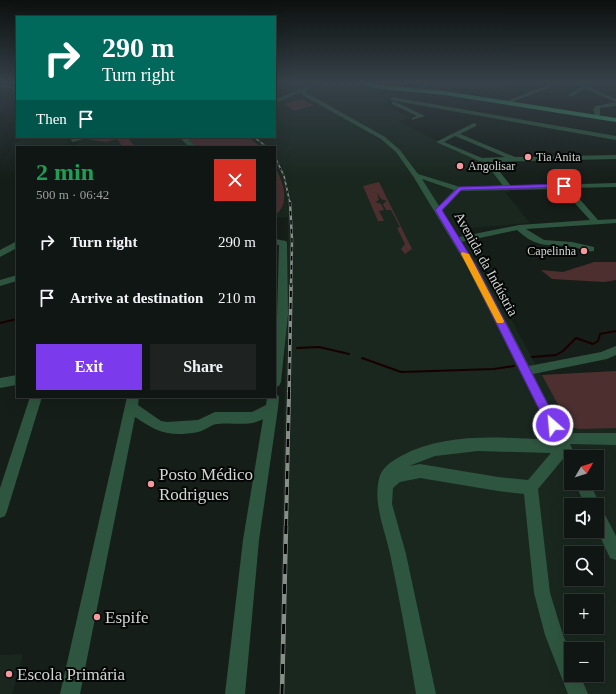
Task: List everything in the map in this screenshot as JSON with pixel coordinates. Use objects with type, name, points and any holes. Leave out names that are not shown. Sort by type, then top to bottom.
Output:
[{"type":"main road","points":[[585,114],[616,119]]},
{"type":"main road","points":[[592,114],[616,119]]},
{"type":"street","name":"Avenida da Indústria","points":[[341,114],[383,138],[398,151],[416,175],[457,240],[553,425],[565,436],[572,439],[616,438]]},
{"type":"street","points":[[414,119],[422,116],[418,114]]},
{"type":"street","points":[[480,114],[616,138]]},
{"type":"street","points":[[474,124],[439,142],[481,160],[616,157]]},
{"type":"street","points":[[455,134],[515,160]]},
{"type":"street","points":[[183,138],[192,146]]},
{"type":"street","points":[[486,160],[508,188]]},
{"type":"street","points":[[416,175],[459,189],[616,185]]},
{"type":"street","points":[[564,186],[595,221]]},
{"type":"street","points":[[439,210],[459,189]]},
{"type":"street","points":[[457,240],[519,227],[595,221],[616,221]]},
{"type":"street","points":[[519,227],[532,239],[544,244],[571,244],[591,249]]},
{"type":"street","points":[[276,242],[283,243],[276,365]]},
{"type":"street","points":[[0,254],[16,245]]},
{"type":"street","points":[[0,283],[16,278]]},
{"type":"street","points":[[525,371],[603,356],[616,350]]},
{"type":"street","points":[[0,383],[16,380]]},
{"type":"street","points":[[0,511],[36,398]]},
{"type":"street","points":[[133,403],[158,426],[167,428],[199,426],[215,418],[253,418],[272,403]]},
{"type":"street","points":[[70,694],[133,403]]},
{"type":"street","points":[[235,694],[251,540],[272,403]]},
{"type":"street","points":[[553,425],[566,450]]},
{"type":"street","points":[[426,694],[398,554],[385,504],[386,479],[397,466],[413,457],[436,449],[463,445],[564,447]]},
{"type":"street","points":[[564,447],[531,486],[542,594],[554,635],[578,694]]},
{"type":"street","points":[[385,484],[397,476],[420,471],[498,484],[531,486]]},
{"type":"street","points":[[604,528],[616,552]]},
{"type":"shaded area","points":[[276,114],[403,114],[411,118],[398,121],[439,142],[487,160],[511,192],[505,192],[530,223],[459,229],[498,295],[541,375],[616,371],[616,694],[279,694],[288,217],[276,218],[276,146],[192,146],[183,138],[276,138]]},
{"type":"shaded area","points":[[28,138],[68,138],[70,143],[60,146],[16,146],[12,143]]},
{"type":"shaded area","points":[[89,138],[179,138],[188,146],[78,146],[76,141]]},
{"type":"shaded area","points":[[128,138],[134,146],[122,146],[117,139],[106,142],[86,139]]},
{"type":"shaded area","points":[[183,138],[249,138],[260,146],[192,146]]},
{"type":"shaded area","points":[[276,169],[281,179],[284,192],[283,205],[276,214]]},
{"type":"shaded area","points":[[379,182],[412,249],[405,254],[401,249],[405,244],[397,228],[400,227],[391,210],[386,210],[383,204],[387,201],[381,199],[377,193],[379,200],[375,202],[381,204],[384,210],[379,211],[384,221],[378,221],[363,186]]},
{"type":"shaded area","points":[[474,249],[480,249],[502,285],[496,285]]},
{"type":"shaded area","points":[[594,262],[616,262],[616,280],[604,282],[552,279],[541,270],[563,272]]},
{"type":"shaded area","points":[[616,371],[616,428],[579,429],[570,427],[542,375]]},
{"type":"shaded area","name":"Escola Primária","points":[[23,654],[12,694],[0,694],[0,655]]},
{"type":"waterway","points":[[0,323],[16,319]]},
{"type":"waterway","points":[[532,357],[556,355],[563,351],[576,338],[593,344],[598,341],[600,334],[616,331]]},
{"type":"waterway","points":[[297,348],[319,347],[349,354]]},
{"type":"waterway","points":[[362,358],[401,372],[494,369],[514,366]]},
{"type":"railway","points":[[255,138],[266,146]]},
{"type":"railway","points":[[276,159],[284,176],[290,203]]},
{"type":"railway","points":[[290,202],[292,240],[291,287]]},
{"type":"railway","points":[[289,393],[291,286]]},
{"type":"railway","points":[[286,527],[289,392]]},
{"type":"railway","points":[[282,694],[286,526]]},
{"type":"slow traffic","points":[[465,254],[500,321]]},
{"type":"place","name":"Tia Anita","points":[[528,157]]},
{"type":"place","name":"Angolisar","points":[[460,166]]},
{"type":"place","name":"Capelinha","points":[[584,251]]},
{"type":"place","name":"Posto Médico Rodrigues","points":[[151,484]]},
{"type":"place","name":"Espife","points":[[97,617]]},
{"type":"place","name":"Escola Primária","points":[[9,674]]},
{"type":"route","points":[[553,425],[471,264],[439,210],[459,189],[564,186]]}]
